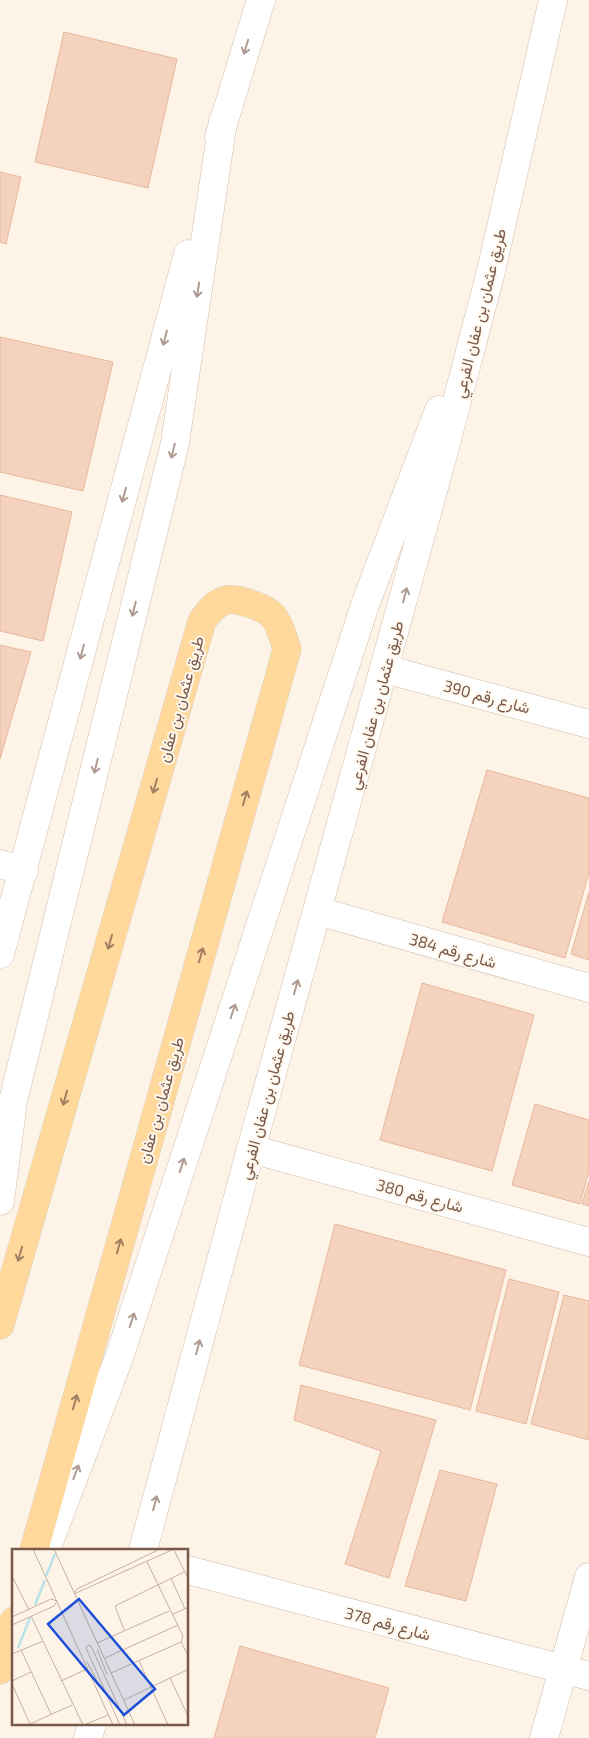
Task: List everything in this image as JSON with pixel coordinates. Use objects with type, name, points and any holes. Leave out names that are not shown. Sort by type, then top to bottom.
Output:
[{"type":"main road","points":[[0,954],[12,868],[223,121],[261,0]]},
{"type":"main road","name":"طريق عثمان بن عفان الفرعي","points":[[142,1549],[251,1149],[385,669],[490,275],[553,0]]},
{"type":"main road","points":[[0,1200],[14,1102],[175,443],[223,121]]},
{"type":"main road","points":[[46,1549],[120,1355],[366,602],[490,275]]},
{"type":"main road","name":"طريق عثمان بن عفان","points":[[0,1325],[202,621],[213,608],[226,600],[238,600],[262,608],[273,616],[281,630],[287,649],[34,1549]]},
{"type":"main road","name":"شارع رقم 390","points":[[385,669],[589,724]]},
{"type":"main road","name":"شارع رقم 384","points":[[318,911],[589,988]]},
{"type":"main road","name":"شارع رقم 380","points":[[251,1149],[589,1242]]},
{"type":"main road","name":"شارع رقم 378","points":[[189,1570],[589,1676]]},
{"type":"main road","points":[[544,1738],[589,1578]]},
{"type":"main road","points":[[0,1672],[12,1628]]},
{"type":"main road","points":[[0,1672],[12,1642]]},
{"type":"building","points":[[64,32],[177,59],[148,188],[35,162]]},
{"type":"building","points":[[0,172],[21,177],[6,244],[0,242]]},
{"type":"building","points":[[0,337],[113,362],[83,491],[0,472]]},
{"type":"building","points":[[0,495],[72,512],[43,641],[0,631]]},
{"type":"building","points":[[0,645],[31,652],[0,759]]},
{"type":"building","points":[[487,770],[589,798],[589,873],[565,958],[442,922]]},
{"type":"building","points":[[589,892],[589,960],[571,954]]},
{"type":"building","points":[[422,983],[534,1015],[492,1171],[380,1140]]},
{"type":"building","points":[[535,1104],[589,1120],[589,1171],[580,1204],[512,1185]]},
{"type":"building","points":[[589,1181],[589,1206],[582,1204]]},
{"type":"building","points":[[335,1224],[506,1270],[470,1410],[299,1365]]},
{"type":"building","points":[[509,1279],[559,1292],[526,1424],[476,1411]]},
{"type":"building","points":[[564,1295],[589,1301],[589,1440],[531,1424]]},
{"type":"building","points":[[301,1385],[436,1420],[389,1578],[345,1564],[381,1451],[294,1420]]},
{"type":"building","points":[[440,1470],[497,1484],[466,1601],[405,1586]]},
{"type":"building","points":[[240,1646],[389,1688],[375,1738],[214,1738]]}]
